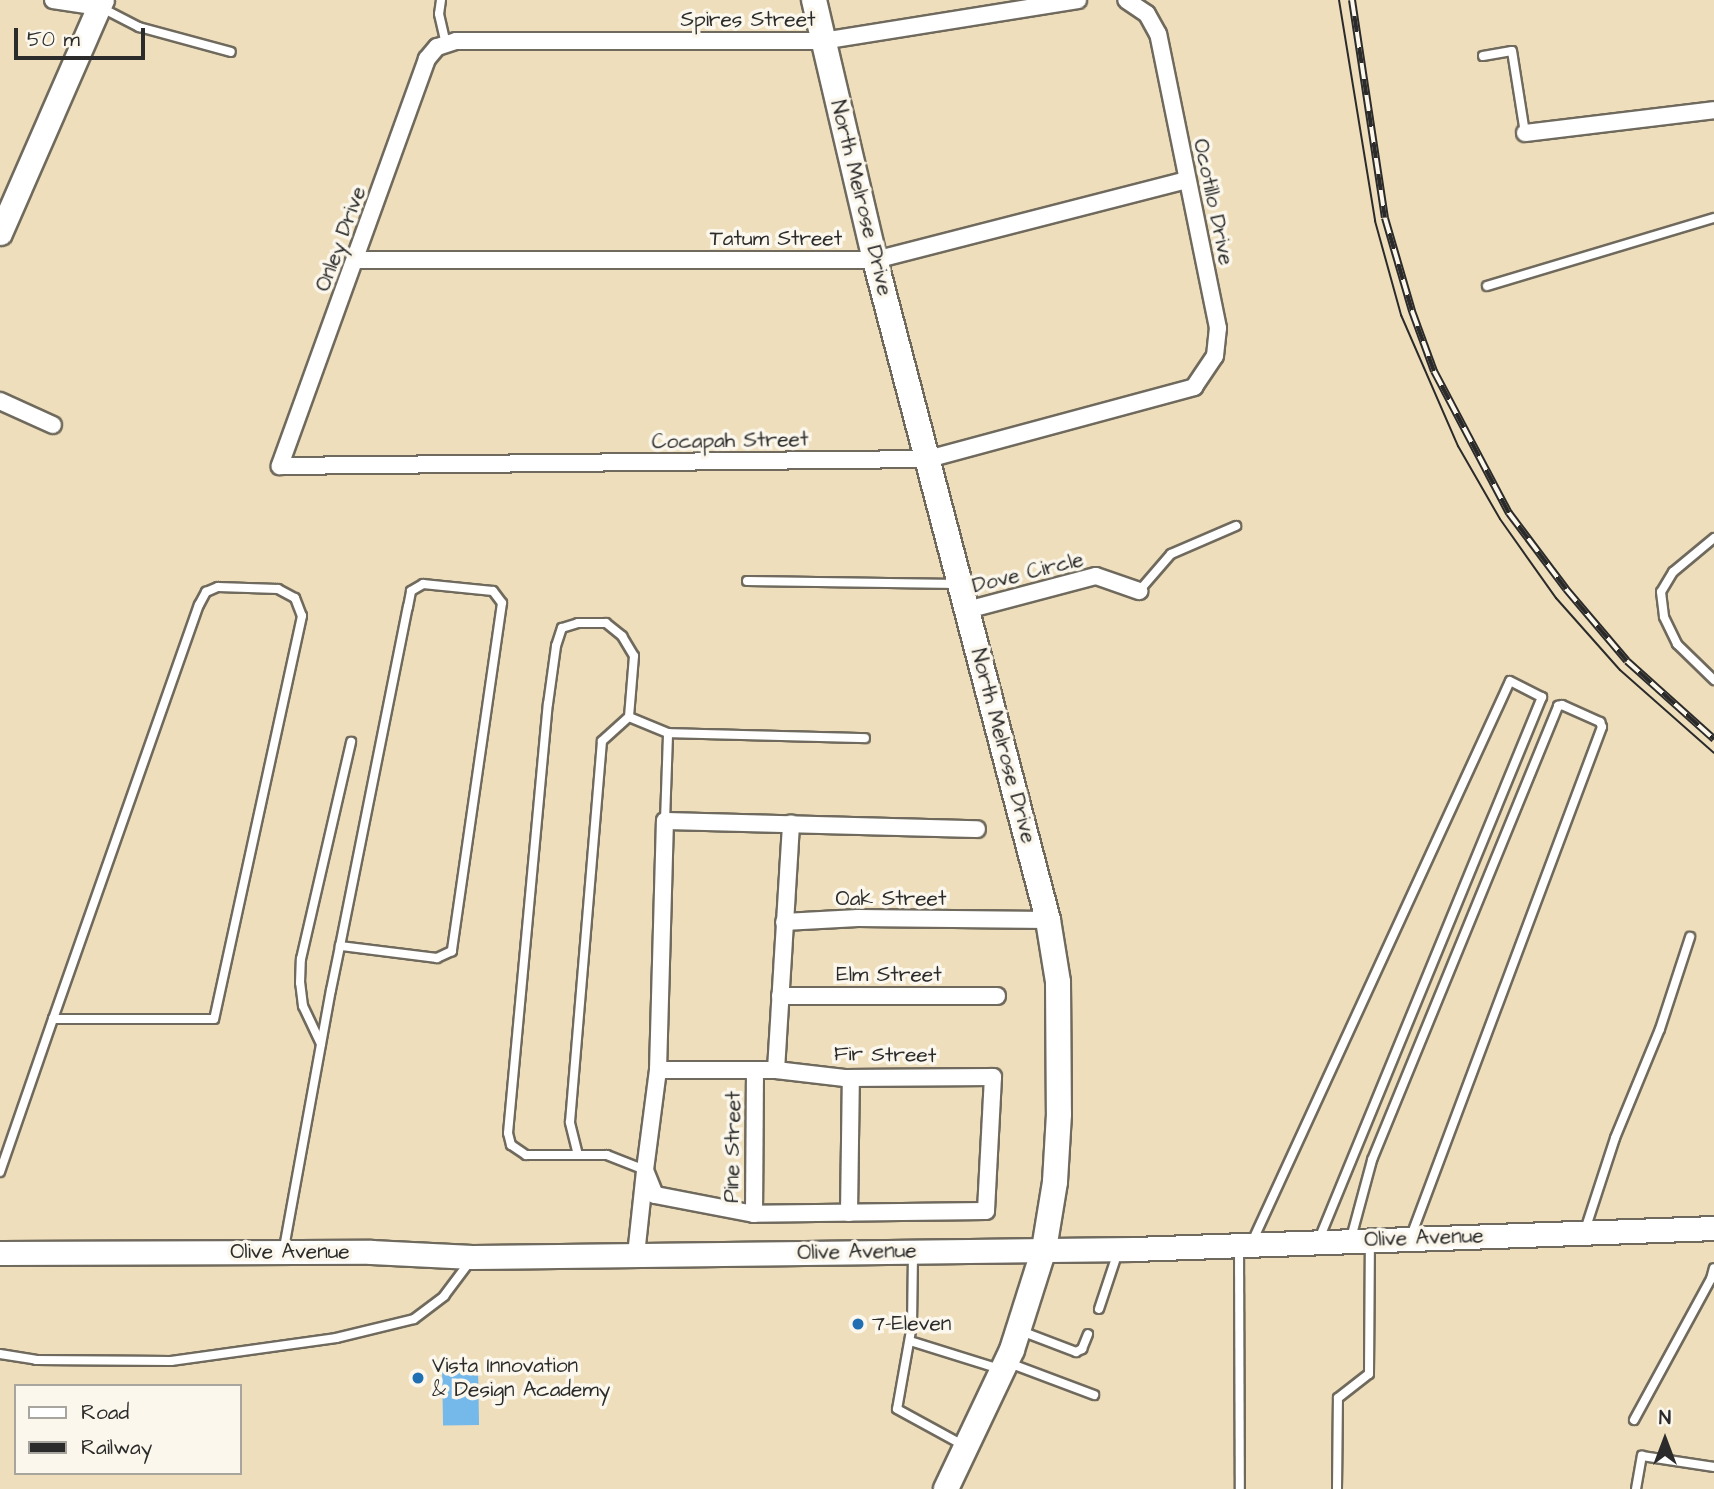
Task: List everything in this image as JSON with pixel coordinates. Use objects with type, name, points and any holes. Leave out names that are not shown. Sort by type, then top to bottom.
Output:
[{"type":"main road","name":"North Melrose Drive","points":[[814,0],[875,260],[1048,920],[1058,982],[1059,1114],[1055,1182],[1044,1249],[1005,1366],[946,1489]]},
{"type":"main road","points":[[0,233],[101,4]]},
{"type":"main road","name":"Olive Avenue","points":[[0,1253],[370,1252],[472,1257],[1119,1249],[1714,1228]]},
{"type":"street","points":[[53,0],[101,4]]},
{"type":"street","name":"Spires Street","points":[[451,43],[823,41],[1078,0]]},
{"type":"street","name":"Ocotillo Drive","points":[[1134,2],[1147,14],[1158,34],[1218,328],[1214,356],[1194,387],[1173,395]]},
{"type":"street","name":"Onley Drive","points":[[280,466],[428,59],[437,47],[451,43]]},
{"type":"street","points":[[1525,134],[1714,110]]},
{"type":"street","name":"Tatum Street","points":[[356,260],[875,260],[1186,180]]},
{"type":"street","name":"Cocapah Street","points":[[280,466],[928,460],[1173,395]]},
{"type":"street","points":[[0,401],[53,425]]},
{"type":"street","name":"Dove Circle","points":[[967,610],[1096,576],[1139,591]]},
{"type":"street","points":[[636,1255],[658,1070],[665,821],[791,822],[976,829]]},
{"type":"street","points":[[776,1070],[791,822]]},
{"type":"street","name":"Oak Street","points":[[783,922],[858,918],[1048,920]]},
{"type":"street","name":"Elm Street","points":[[780,996],[997,996]]},
{"type":"street","name":"Pine Street","points":[[658,1070],[755,1071],[754,1214],[986,1211]]},
{"type":"street","name":"Fir Street","points":[[755,1071],[776,1070],[851,1078],[993,1077],[986,1211]]},
{"type":"street","points":[[849,1213],[851,1078]]},
{"type":"street","points":[[645,1170],[655,1195],[754,1214]]},
{"type":"lane","points":[[441,0],[439,14],[451,43]]},
{"type":"lane","points":[[101,4],[139,27],[231,52]]},
{"type":"lane","points":[[1483,56],[1512,51],[1525,134]]},
{"type":"lane","points":[[1487,286],[1714,218]]},
{"type":"lane","points":[[1139,591],[1171,554],[1236,526]]},
{"type":"lane","points":[[1714,538],[1673,572],[1661,592],[1664,617],[1677,644],[1714,680]]},
{"type":"lane","points":[[747,581],[960,584]]},
{"type":"lane","points":[[283,1252],[321,1044],[340,946],[411,591],[423,584],[493,591],[502,603],[452,951],[437,958],[340,946]]},
{"type":"lane","points":[[0,1172],[53,1019],[206,592],[218,587],[278,589],[295,598],[302,616],[214,1019],[53,1019]]},
{"type":"lane","points":[[578,1155],[570,1122],[602,741],[629,717],[634,656],[622,636],[606,623],[578,623],[562,628],[556,646],[508,1133],[511,1145],[526,1155],[578,1155],[607,1155],[645,1170]]},
{"type":"lane","points":[[1240,1489],[1245,1245],[1510,681],[1542,697],[1317,1242]]},
{"type":"lane","points":[[1337,1489],[1338,1398],[1369,1374],[1360,1241],[1372,1160],[1558,706],[1562,705],[1600,722],[1602,727],[1410,1239]]},
{"type":"lane","points":[[629,717],[668,733],[865,738]]},
{"type":"lane","points":[[665,821],[668,733]]},
{"type":"lane","points":[[321,1044],[303,1006],[301,959],[351,742]]},
{"type":"lane","points":[[1584,1233],[1615,1138],[1660,1029],[1690,937]]},
{"type":"lane","points":[[1099,1309],[1119,1249]]},
{"type":"lane","points":[[914,1251],[909,1341],[897,1409],[966,1447]]},
{"type":"lane","points":[[0,1354],[36,1360],[171,1361],[336,1338],[414,1319],[444,1296],[472,1257]]},
{"type":"lane","points":[[1634,1420],[1711,1279],[1714,1268]]},
{"type":"lane","points":[[1018,1330],[1076,1352],[1082,1349],[1088,1334]]},
{"type":"lane","points":[[909,1341],[1005,1366],[1094,1395]]},
{"type":"lane","points":[[1636,1489],[1642,1457],[1714,1467]]},
{"type":"water","points":[[478,1365],[479,1425],[443,1426],[442,1366]]},
{"type":"tram line","points":[[1339,0],[1375,221],[1401,315],[1458,446],[1500,519],[1556,598],[1620,670],[1714,753]]},
{"type":"railway","points":[[1352,0],[1385,218],[1412,311],[1434,371],[1509,513],[1566,589],[1627,661],[1714,739]]},
{"type":"place","name":"7-Eleven","points":[[858,1324]]},
{"type":"place","name":"Vista Innovation & Design Academy","points":[[418,1378]]}]
